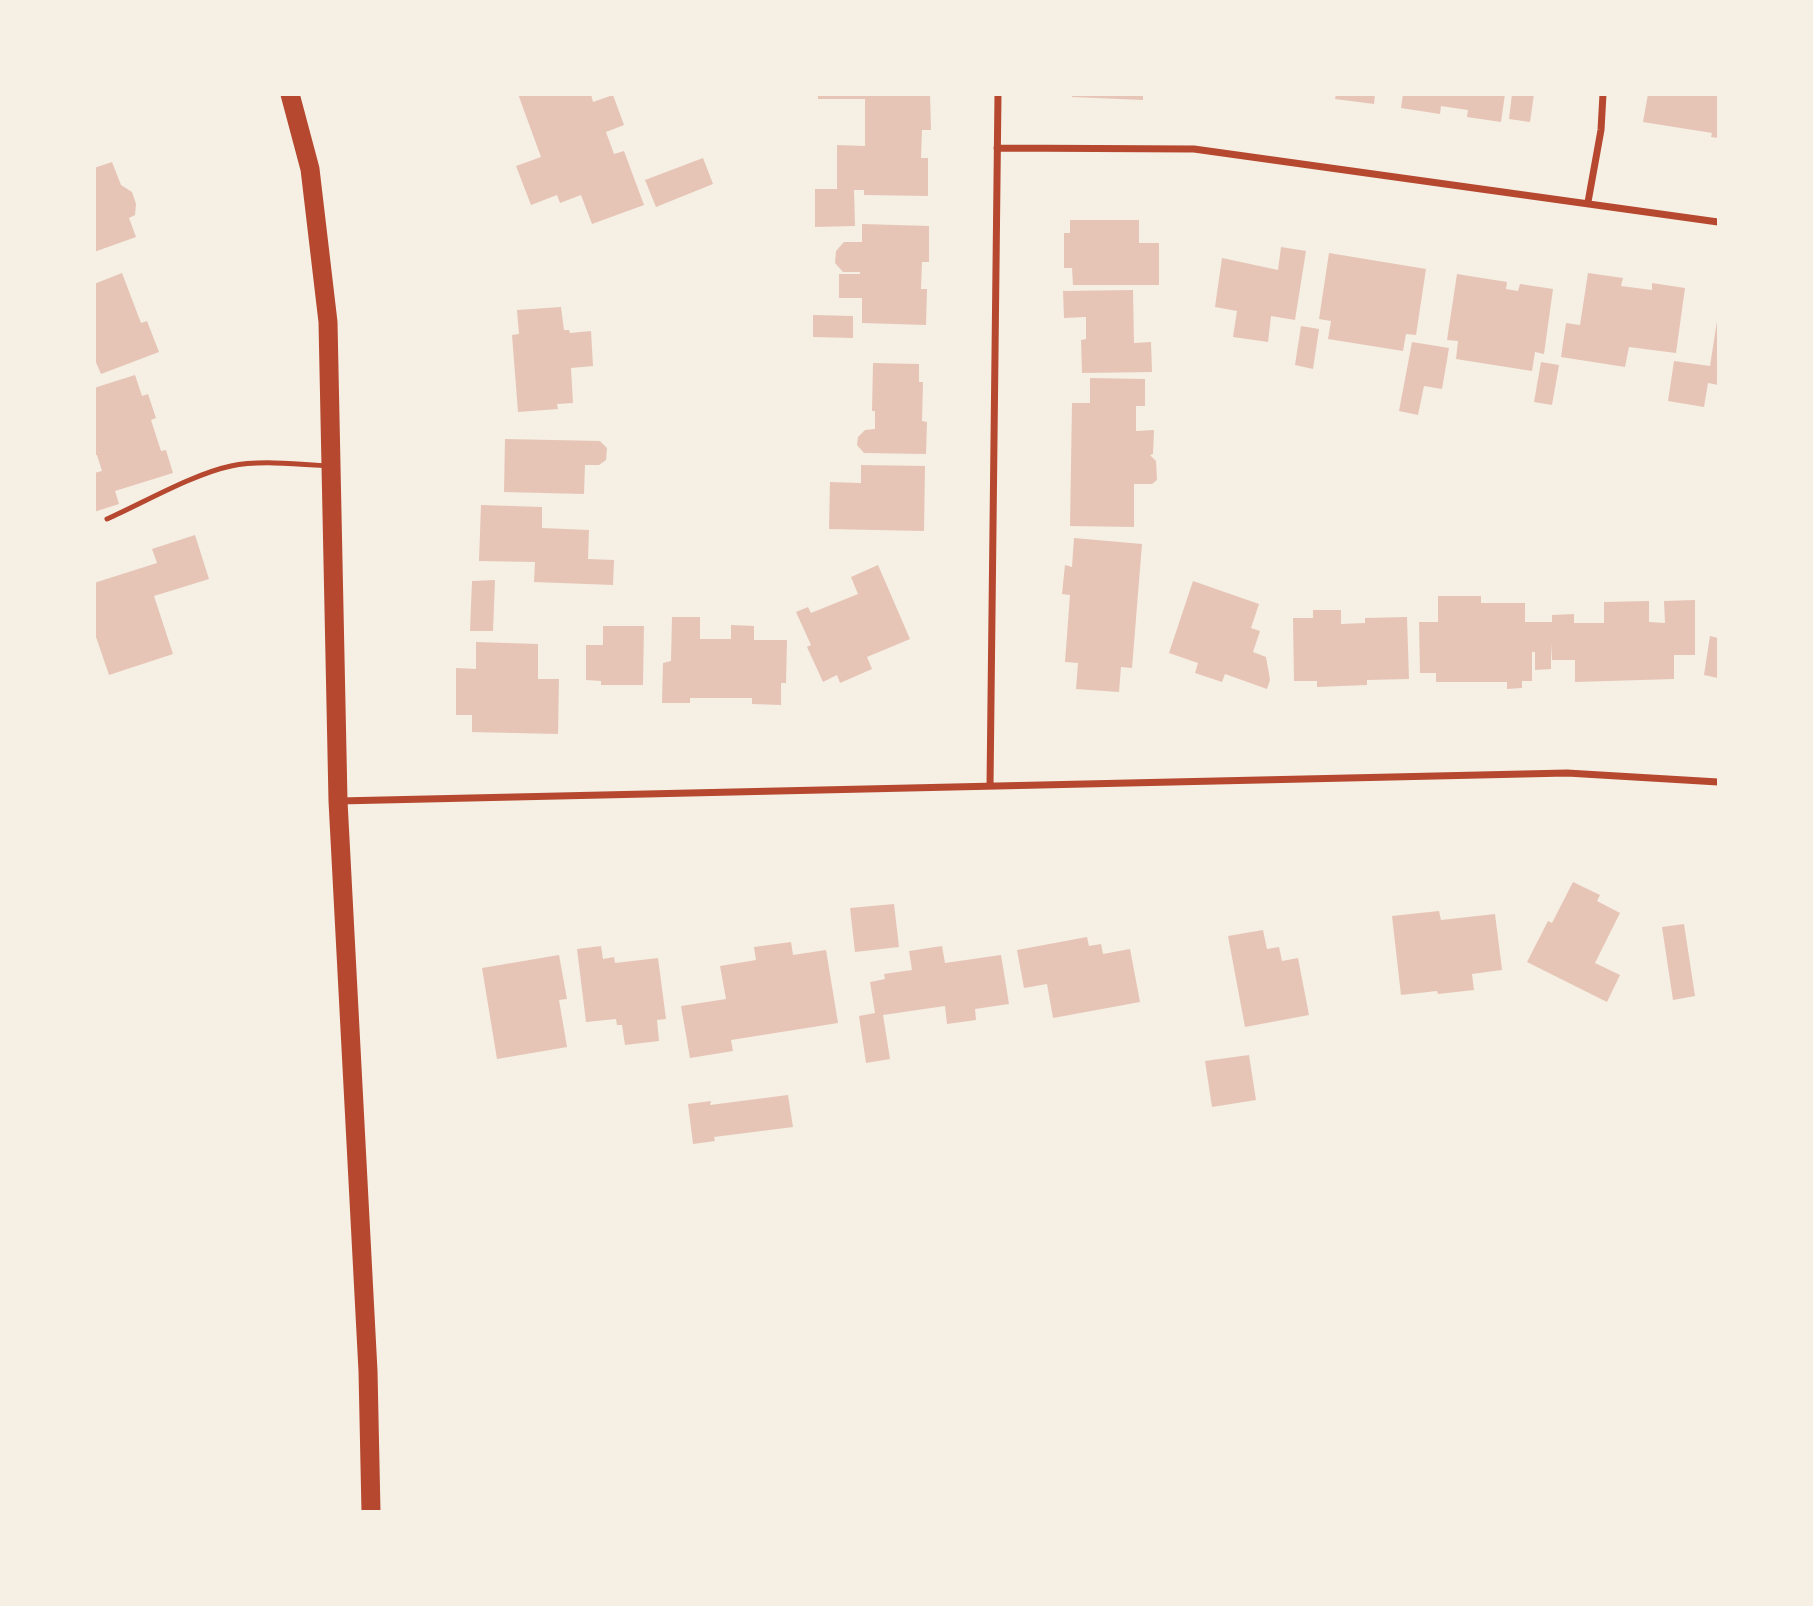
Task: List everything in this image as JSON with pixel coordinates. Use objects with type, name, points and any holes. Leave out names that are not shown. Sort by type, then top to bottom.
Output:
[{"type":"highway","points":[[290,94],[310,169],[328,322],[338,801],[368,1371],[371,1511]]},
{"type":"street","points":[[990,786],[998,94]]},
{"type":"street","points":[[1588,202],[1601,130],[1603,94]]},
{"type":"street","points":[[997,148],[1194,149],[1718,222]]},
{"type":"street","points":[[338,801],[1567,773],[1718,782]]},
{"type":"lane","points":[[107,519],[206,474],[233,465],[332,466]]},
{"type":"building","points":[[518,94],[591,94],[593,102],[613,95],[624,125],[606,132],[614,154],[624,151],[644,205],[592,224],[581,195],[560,203],[557,195],[531,205],[516,166],[541,157]]},
{"type":"building","points":[[818,94],[930,94],[931,130],[922,130],[921,158],[928,158],[928,196],[864,195],[864,190],[854,190],[855,226],[815,227],[815,189],[837,189],[837,145],[865,146],[865,99],[818,99]]},
{"type":"building","points":[[1072,94],[1143,94],[1143,100],[1072,97]]},
{"type":"building","points":[[1336,94],[1375,94],[1374,104],[1335,99]]},
{"type":"building","points":[[1403,94],[1505,94],[1501,122],[1467,117],[1468,110],[1441,106],[1440,114],[1401,108]]},
{"type":"building","points":[[1512,94],[1534,94],[1530,122],[1509,119]]},
{"type":"building","points":[[1648,94],[1718,94],[1718,138],[1711,137],[1712,133],[1643,122]]},
{"type":"building","points":[[703,158],[713,184],[656,207],[645,180]]},
{"type":"building","points":[[112,162],[121,185],[132,192],[136,204],[135,215],[129,218],[136,237],[94,252],[94,168]]},
{"type":"building","points":[[1070,220],[1139,220],[1139,243],[1159,243],[1159,285],[1073,285],[1072,268],[1064,268],[1064,233],[1070,233]]},
{"type":"building","points":[[862,224],[929,226],[929,262],[922,262],[921,289],[927,289],[926,325],[862,323],[862,298],[839,298],[839,274],[860,272],[843,272],[835,263],[836,251],[844,242],[862,242]]},
{"type":"building","points":[[1281,247],[1306,251],[1295,320],[1271,316],[1268,342],[1233,337],[1237,311],[1215,307],[1222,258],[1278,270]]},
{"type":"building","points":[[1329,253],[1426,269],[1416,335],[1406,334],[1403,351],[1328,339],[1331,321],[1319,319]]},
{"type":"building","points":[[122,273],[141,323],[147,321],[159,352],[101,374],[94,358],[94,284]]},
{"type":"building","points":[[1588,273],[1623,278],[1621,286],[1652,290],[1652,283],[1685,288],[1676,353],[1629,347],[1625,367],[1561,357],[1566,323],[1580,325]]},
{"type":"building","points":[[1457,274],[1507,282],[1506,289],[1518,291],[1520,284],[1553,289],[1544,354],[1535,352],[1532,371],[1456,359],[1458,341],[1447,340]]},
{"type":"building","points":[[1133,290],[1134,343],[1151,342],[1152,372],[1082,373],[1081,340],[1086,339],[1086,317],[1064,318],[1063,291]]},
{"type":"building","points":[[561,307],[564,330],[569,330],[570,333],[591,331],[593,366],[571,368],[573,403],[557,404],[558,409],[518,412],[512,335],[519,334],[517,310]]},
{"type":"building","points":[[813,315],[853,316],[853,338],[813,337]]},
{"type":"building","points":[[1717,321],[1718,385],[1708,383],[1704,407],[1668,401],[1674,361],[1710,366]]},
{"type":"building","points":[[1301,326],[1319,329],[1313,369],[1295,365]]},
{"type":"building","points":[[1412,342],[1449,348],[1442,389],[1424,386],[1418,415],[1399,411]]},
{"type":"building","points":[[1541,362],[1559,365],[1552,405],[1534,402]]},
{"type":"building","points":[[873,363],[919,364],[919,382],[923,382],[922,421],[927,422],[926,454],[864,453],[857,445],[858,437],[865,430],[875,429],[875,411],[872,411]]},
{"type":"building","points":[[135,375],[142,396],[148,394],[156,418],[151,420],[161,451],[166,450],[173,473],[115,491],[119,504],[94,512],[94,473],[102,471],[97,455],[94,455],[94,388]]},
{"type":"building","points":[[1090,378],[1145,379],[1145,406],[1136,406],[1136,431],[1154,430],[1153,454],[1150,455],[1156,461],[1157,480],[1152,484],[1134,484],[1134,527],[1070,526],[1072,403],[1090,403]]},
{"type":"building","points":[[505,439],[600,441],[607,448],[606,460],[599,465],[585,465],[584,494],[504,492]]},
{"type":"building","points":[[861,465],[925,466],[924,531],[829,529],[830,482],[861,483]]},
{"type":"building","points":[[481,505],[542,507],[542,528],[589,530],[588,559],[614,560],[613,585],[534,582],[535,562],[479,561]]},
{"type":"building","points":[[195,535],[209,579],[154,596],[173,654],[109,675],[94,631],[94,583],[157,563],[152,549]]},
{"type":"building","points":[[1074,538],[1142,544],[1132,668],[1121,667],[1119,692],[1076,689],[1078,663],[1065,662],[1070,595],[1062,594],[1065,565],[1072,567]]},
{"type":"building","points":[[878,565],[910,639],[867,657],[872,669],[840,683],[837,675],[823,682],[807,647],[811,645],[796,612],[808,607],[811,613],[858,594],[851,577]]},
{"type":"building","points":[[495,580],[493,631],[470,631],[472,581]]},
{"type":"building","points":[[1193,581],[1259,604],[1251,628],[1260,631],[1253,652],[1266,657],[1270,680],[1267,689],[1225,674],[1222,682],[1195,673],[1198,663],[1169,653]]},
{"type":"building","points":[[1438,596],[1481,596],[1481,603],[1525,603],[1525,622],[1552,622],[1552,615],[1574,614],[1574,623],[1604,623],[1604,602],[1649,601],[1649,622],[1665,623],[1664,601],[1695,600],[1695,655],[1674,655],[1674,679],[1575,682],[1575,660],[1552,660],[1551,643],[1551,669],[1535,670],[1535,652],[1532,652],[1532,681],[1522,681],[1522,688],[1507,689],[1507,682],[1436,682],[1436,673],[1420,673],[1419,622],[1438,622]]},
{"type":"building","points":[[1313,610],[1341,610],[1341,624],[1365,623],[1365,618],[1407,617],[1409,679],[1367,680],[1367,685],[1317,687],[1317,681],[1294,681],[1293,618],[1313,618]]},
{"type":"building","points":[[672,617],[700,617],[700,639],[731,639],[731,625],[754,626],[754,640],[787,640],[786,683],[781,683],[781,705],[752,704],[752,698],[690,698],[690,703],[662,703],[663,663],[671,661]]},
{"type":"building","points":[[603,626],[644,626],[643,685],[601,685],[601,681],[586,680],[586,645],[603,645]]},
{"type":"building","points":[[1710,636],[1718,638],[1718,678],[1704,675]]},
{"type":"building","points":[[476,642],[538,644],[538,679],[559,679],[558,734],[472,732],[472,715],[456,715],[456,668],[476,669]]},
{"type":"building","points":[[1573,882],[1600,895],[1597,901],[1620,913],[1595,963],[1620,975],[1607,1002],[1527,962],[1548,921],[1552,923]]},
{"type":"building","points":[[894,904],[899,947],[855,952],[850,908]]},
{"type":"building","points":[[1439,911],[1441,920],[1495,914],[1502,970],[1472,974],[1474,990],[1401,995],[1392,916]]},
{"type":"building","points":[[1684,924],[1695,996],[1673,1000],[1662,927]]},
{"type":"building","points":[[1263,930],[1267,949],[1279,947],[1282,961],[1298,958],[1309,1015],[1245,1027],[1228,936]]},
{"type":"building","points":[[1087,937],[1089,946],[1101,944],[1103,954],[1130,949],[1140,1002],[1053,1018],[1047,984],[1024,988],[1017,950]]},
{"type":"building","points":[[791,942],[793,955],[826,950],[838,1023],[731,1040],[733,1051],[690,1058],[681,1006],[726,999],[720,966],[756,960],[754,947]]},
{"type":"building","points":[[601,946],[603,959],[614,957],[615,963],[658,958],[666,1019],[657,1020],[659,1041],[625,1045],[622,1025],[617,1025],[616,1019],[586,1022],[577,949]]},
{"type":"building","points":[[942,946],[945,963],[1001,955],[1009,1004],[975,1009],[976,1020],[947,1024],[945,1006],[883,1015],[890,1059],[866,1063],[859,1016],[875,1013],[870,982],[885,979],[884,974],[912,970],[909,951]]},
{"type":"building","points":[[559,955],[567,999],[559,1000],[567,1047],[497,1059],[482,968]]},
{"type":"building","points":[[1249,1055],[1256,1100],[1212,1107],[1205,1061]]},
{"type":"building","points":[[788,1095],[793,1127],[714,1137],[715,1141],[693,1144],[688,1104],[711,1101],[710,1105]]}]
